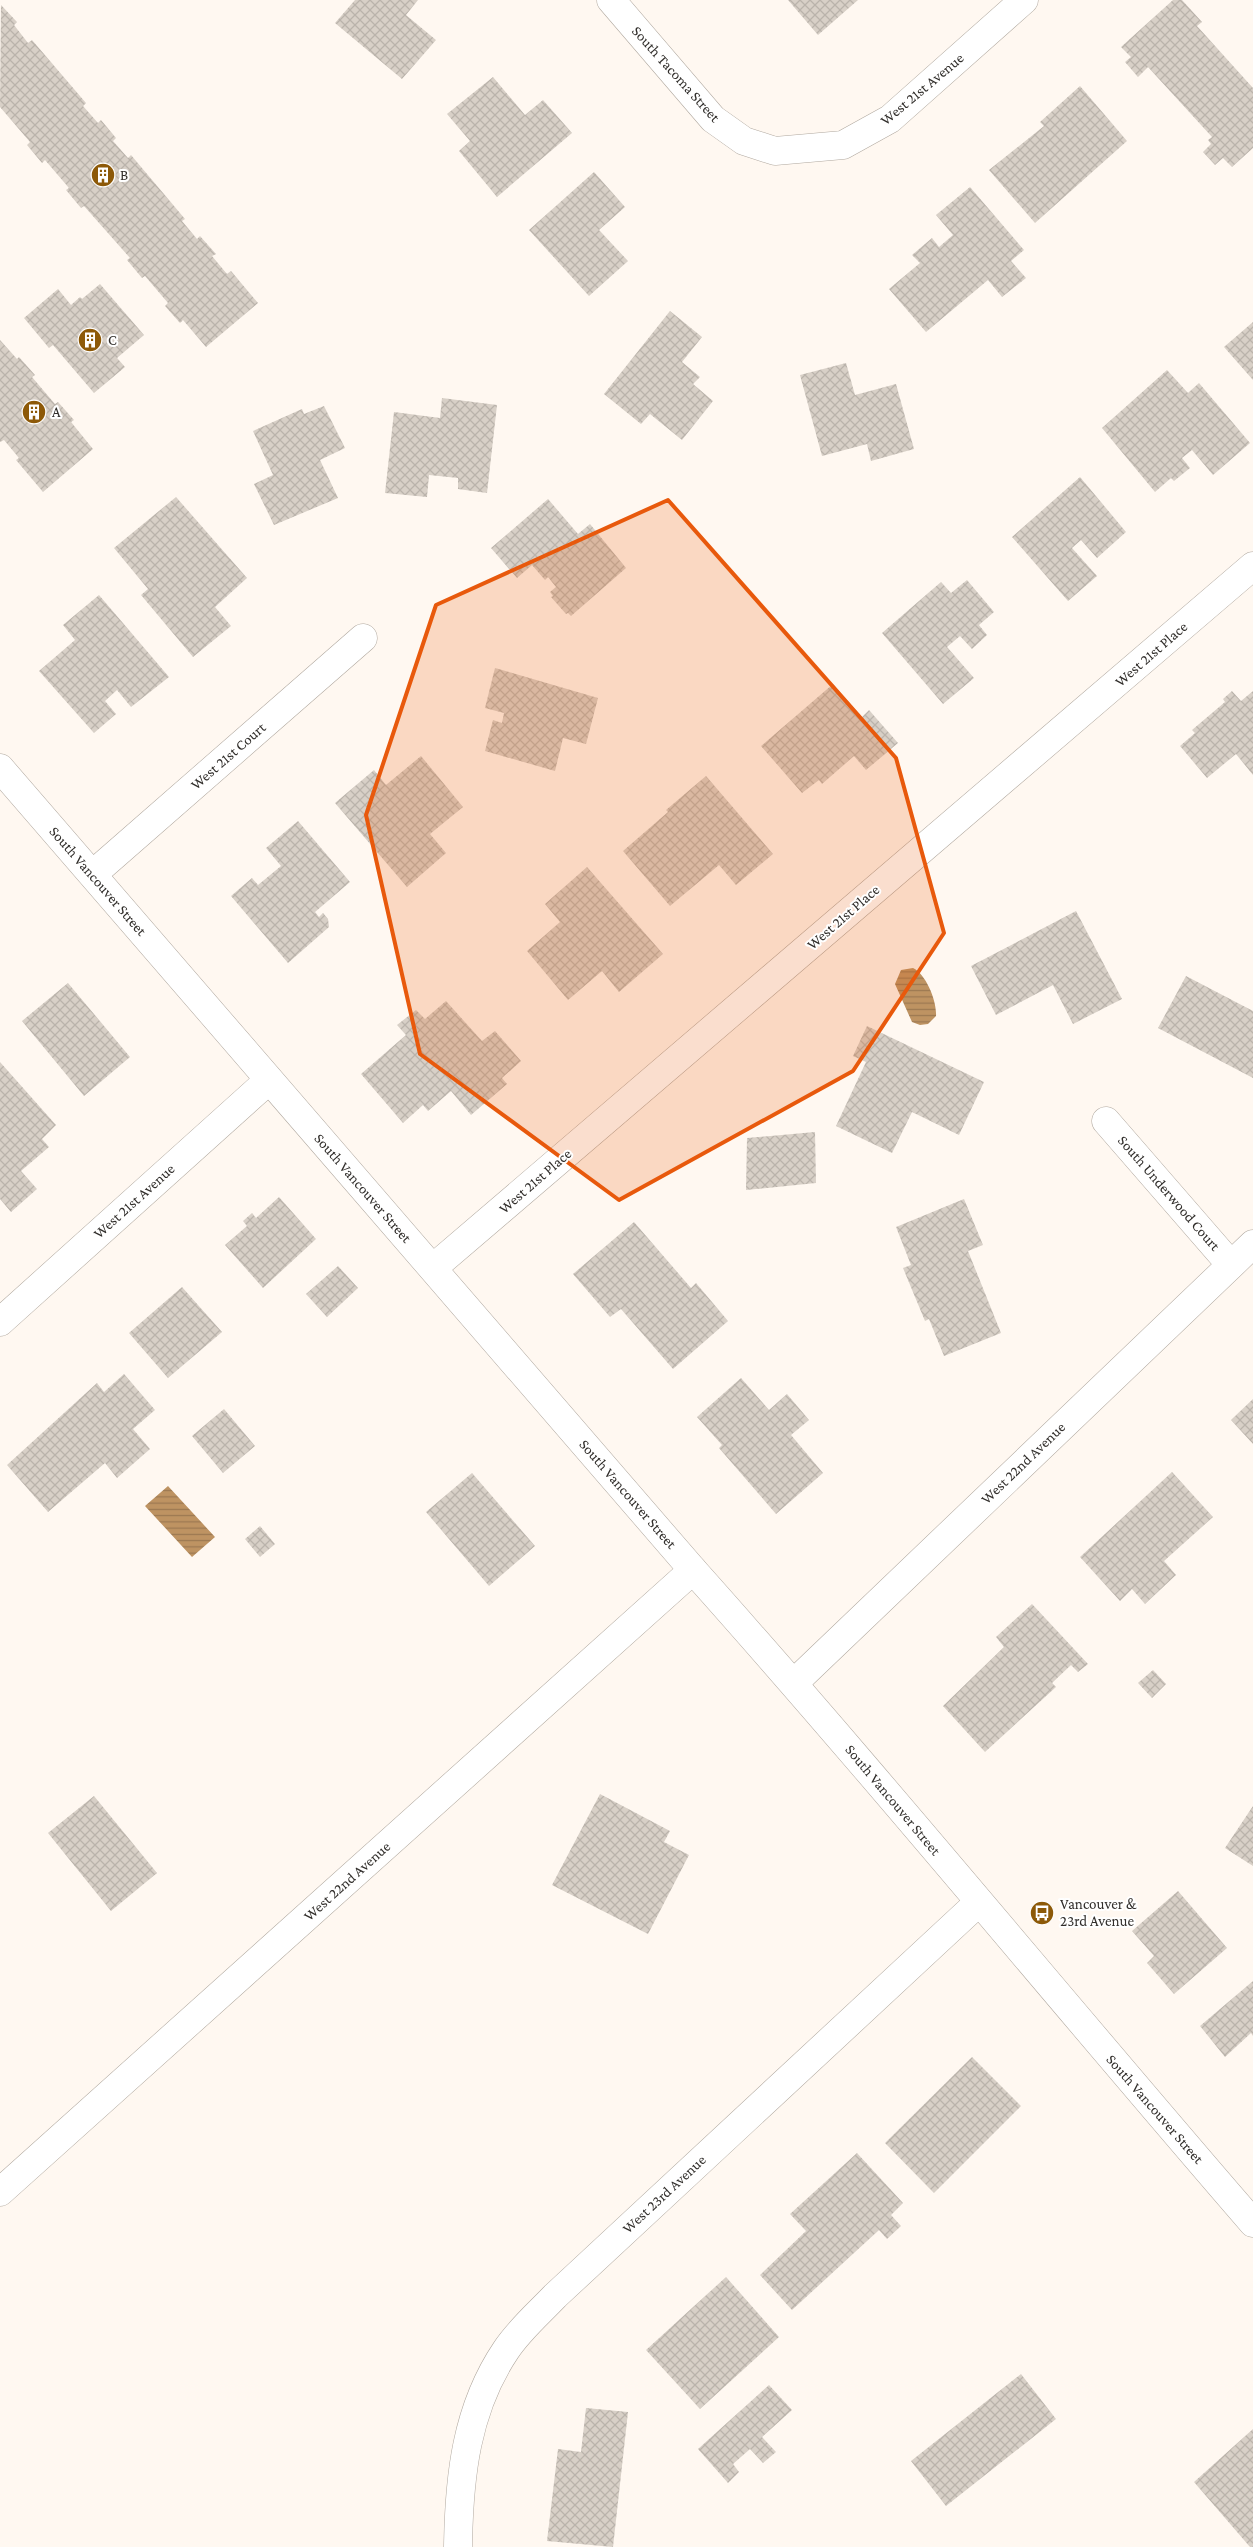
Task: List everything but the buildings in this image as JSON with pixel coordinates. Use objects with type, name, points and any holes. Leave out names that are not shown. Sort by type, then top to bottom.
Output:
[{"type":"street","name":"South Tacoma Street","points":[[612,0],[713,119],[744,141],[775,151]]},
{"type":"street","name":"West 21st Avenue","points":[[775,151],[843,144],[890,119],[1024,0]]},
{"type":"street","name":"West 21st Place","points":[[432,1268],[1253,566]]},
{"type":"street","name":"West 21st Court","points":[[93,874],[363,638]]},
{"type":"street","name":"South Vancouver Street","points":[[0,768],[693,1570],[794,1683],[1253,2223]]},
{"type":"street","name":"West 21st Avenue","points":[[0,1322],[269,1080]]},
{"type":"street","name":"South Underwood Court","points":[[1106,1121],[1231,1265]]},
{"type":"street","name":"West 22nd Avenue","points":[[794,1683],[1253,1244]]},
{"type":"street","name":"West 22nd Avenue","points":[[0,2192],[693,1570]]},
{"type":"street","name":"West 23rd Avenue","points":[[458,2547],[459,2503],[465,2450],[479,2398],[506,2349],[555,2296],[979,1902]]},
{"type":"highlighted area","points":[[668,500],[896,758],[944,933],[853,1071],[619,1200],[420,1054],[366,815],[436,605]]},
{"type":"shaded area","points":[[913,968],[918,971],[926,982],[935,1003],[936,1016],[928,1024],[920,1025],[912,1022],[895,984],[901,970]]},
{"type":"shaded area","points":[[168,1486],[215,1537],[192,1557],[145,1506]]},
{"type":"place","name":"B","points":[[103,175]]},
{"type":"place","name":"C","points":[[90,340]]},
{"type":"place","name":"A","points":[[34,412]]},
{"type":"place","name":"Vancouver & 23rd Avenue","points":[[1042,1913]]}]
